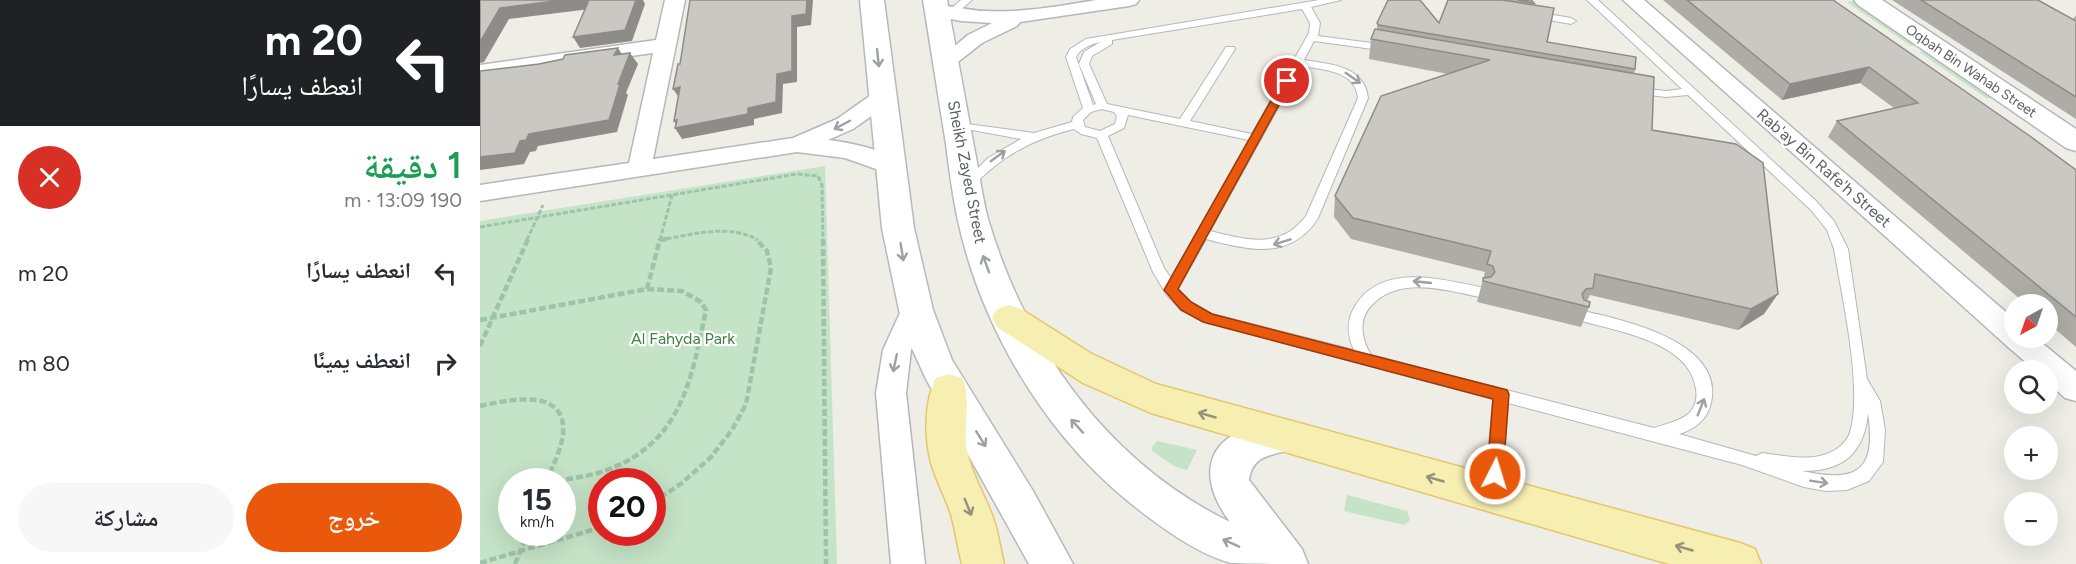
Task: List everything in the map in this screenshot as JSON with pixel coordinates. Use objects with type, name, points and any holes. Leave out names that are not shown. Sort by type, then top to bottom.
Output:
[{"type":"main road","points":[[872,0],[890,166],[903,258],[915,309],[932,355],[949,390],[994,460],[1052,564]]},
{"type":"main road","name":"Oqbah Bin Wahab Street","points":[[1866,0],[2067,155]]},
{"type":"main road","name":"Sheikh Zayed Street","points":[[936,5],[948,61],[956,124],[980,249],[1009,318],[1043,383],[1067,415],[1131,480],[1197,526],[1236,545],[1286,564]]},
{"type":"main road","name":"Oqbah Bin Wahab Street","points":[[1841,7],[2067,155]]},
{"type":"main road","points":[[1009,318],[1062,354],[1118,386],[1151,398],[1740,564]]},
{"type":"main road","points":[[949,390],[946,408],[947,446],[951,465],[972,517],[983,564]]},
{"type":"main road","points":[[1282,436],[1246,445],[1232,460],[1229,480],[1237,499],[1286,564]]},
{"type":"street","points":[[639,169],[675,0]]},
{"type":"street","points":[[936,5],[979,18],[1020,18],[1129,0]]},
{"type":"street","name":"Rab'ay Bin Rafe'h Street","points":[[1633,0],[2004,325]]},
{"type":"street","points":[[948,61],[975,39],[1020,18]]},
{"type":"street","points":[[480,72],[666,45]]},
{"type":"street","points":[[797,145],[845,124],[882,98]]},
{"type":"street","points":[[480,193],[797,145],[849,150],[890,166]]},
{"type":"street","points":[[908,564],[891,393],[897,350],[915,309]]},
{"type":"street","name":"Rab'ay Bin Rafe'h Street","points":[[2030,348],[2076,389]]},
{"type":"lane","points":[[936,5],[956,9],[967,0]]},
{"type":"lane","points":[[1089,109],[1084,68],[1088,54],[1100,45],[1127,35],[1336,0]]},
{"type":"lane","points":[[1592,0],[1817,209],[1831,226],[1841,249],[1861,382],[1858,429],[1853,444],[1839,456],[1821,463],[1798,465],[1744,458]]},
{"type":"lane","points":[[1171,290],[1312,38],[1315,23],[1305,5]]},
{"type":"lane","points":[[1526,14],[1571,21]]},
{"type":"lane","points":[[1312,38],[1404,50]]},
{"type":"lane","points":[[1183,124],[1230,49]]},
{"type":"lane","points":[[1203,234],[1247,245],[1265,246],[1295,237],[1306,228],[1312,218],[1363,98],[1364,89],[1359,81],[1348,74],[1297,62]]},
{"type":"lane","points":[[1087,88],[1102,106]]},
{"type":"lane","points":[[1626,89],[1666,94],[1691,92]]},
{"type":"lane","points":[[1077,125],[1080,114],[1102,106],[1256,138]]},
{"type":"lane","points":[[1118,110],[1123,116],[1120,126]]},
{"type":"lane","points":[[1077,125],[1086,133],[1102,135],[1120,126],[1142,121],[1164,120]]},
{"type":"lane","points":[[956,124],[1001,133],[1034,136]]},
{"type":"lane","points":[[968,185],[996,157],[1034,136],[1077,125]]},
{"type":"lane","points":[[1102,135],[1158,269],[1171,290],[1186,306],[1208,318],[1744,458],[1779,472],[1824,484],[1844,484],[1861,478],[1873,467],[1878,453],[1876,412],[1871,396],[1861,382]]},
{"type":"lane","points":[[1365,359],[1357,344],[1354,328],[1357,314],[1378,289],[1394,282],[1412,281],[1480,291]]},
{"type":"lane","points":[[1583,316],[1608,321],[1655,339],[1679,350],[1695,367],[1704,385],[1704,404],[1695,419],[1678,429],[1653,434]]},
{"type":"lane","points":[[1493,495],[1501,394]]},
{"type":"path","points":[[480,227],[805,173],[822,180],[826,564]]},
{"type":"path","points":[[480,346],[553,182]]},
{"type":"path","points":[[647,289],[672,195]]},
{"type":"path","points":[[660,240],[722,231],[739,231],[754,236],[764,244],[770,255],[771,268],[746,404],[737,421],[711,457],[682,483],[666,494]]},
{"type":"path","points":[[480,320],[647,289],[682,291],[701,302],[706,310],[683,404],[667,431],[624,462],[603,471],[576,477]]},
{"type":"path","points":[[480,406],[513,400],[536,399],[553,405],[563,417],[563,434],[551,468]]},
{"type":"path","points":[[480,562],[588,531]]},
{"type":"path","points":[[515,564],[523,546]]},
{"type":"green space","points":[[1855,1],[1920,44],[1911,46],[1847,2]]},
{"type":"green space","points":[[1928,50],[1996,98],[1986,98],[1919,52]]},
{"type":"green space","name":"Al Fahyda Park","points":[[825,166],[837,564],[480,564],[480,221]]},
{"type":"green space","points":[[1157,441],[1197,450],[1187,470],[1174,466],[1152,451]]},
{"type":"green space","points":[[1347,495],[1407,511],[1410,520],[1404,525],[1344,511]]},
{"type":"building","points":[[480,0],[563,0],[500,8],[480,42]]},
{"type":"building","points":[[589,0],[636,0],[625,30],[573,37]]},
{"type":"building","points":[[690,0],[807,0],[806,14],[792,16],[792,71],[777,74],[776,102],[748,108],[748,114],[675,128],[677,120],[674,121],[680,87],[673,89],[678,64],[680,64]]},
{"type":"building","points":[[1388,0],[1420,0],[1439,23],[1448,0],[1502,0],[1554,8],[1547,42],[1636,57],[1635,69],[1379,25],[1377,23]]},
{"type":"building","points":[[1687,0],[1833,0],[2076,170],[2076,317],[2058,302],[2058,294],[2048,294],[1837,121],[1918,103],[1869,67],[1790,84]]},
{"type":"building","points":[[1921,0],[2038,0],[2076,21],[2076,97]]},
{"type":"building","points":[[1375,29],[1654,77],[1652,130],[1736,144],[1763,163],[1778,294],[1751,309],[1595,274],[1593,288],[1586,289],[1582,294],[1584,300],[1590,302],[1589,307],[1483,281],[1483,278],[1491,277],[1495,272],[1493,266],[1487,264],[1491,251],[1353,218],[1335,196],[1381,96],[1490,60],[1371,39]]},
{"type":"building","points":[[618,48],[614,55],[630,53],[618,84],[620,84],[609,120],[529,134],[526,140],[520,141],[515,153],[480,157],[480,71],[539,64],[563,59],[565,55]]},
{"type":"route","points":[[1287,81],[1171,290],[1186,306],[1208,318],[1501,394],[1495,474]]}]
